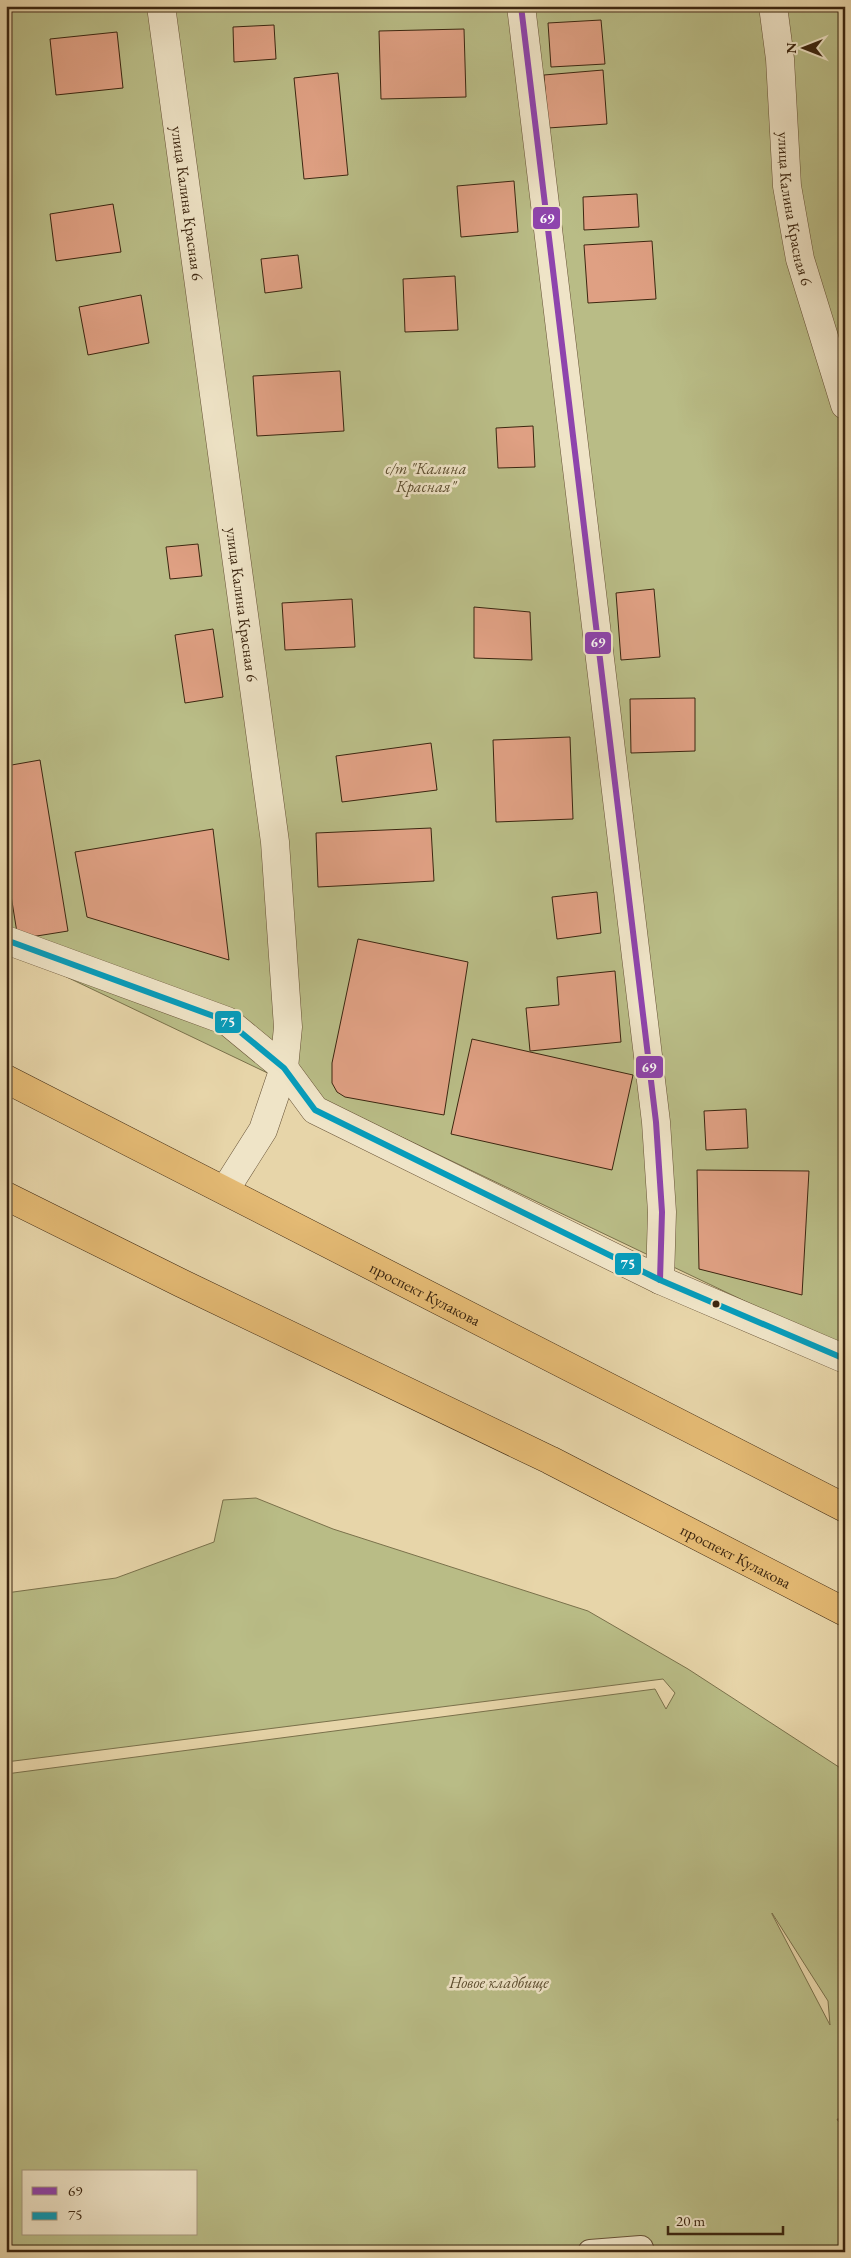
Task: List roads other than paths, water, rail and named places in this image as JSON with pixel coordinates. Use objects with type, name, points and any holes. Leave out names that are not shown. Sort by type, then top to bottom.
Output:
[{"type":"main road","name":"проспект Кулакова","points":[[6,1079],[845,1508]]},
{"type":"main road","name":"проспект Кулакова","points":[[6,1196],[190,1288],[550,1460],[845,1612]]},
{"type":"street","name":"улица Калина Красная 6","points":[[161,6],[275,842],[288,1027],[284,1068],[263,1130],[225,1190]]},
{"type":"street","points":[[521,6],[656,1122],[662,1212],[660,1280]]},
{"type":"street","name":"улица Калина Красная 6","points":[[773,6],[780,59],[787,186],[800,259],[845,405]]},
{"type":"street","points":[[6,940],[228,1021],[284,1068],[315,1110],[660,1280],[845,1358]]},
{"type":"lane","points":[[590,2252],[641,2248],[642,2252]]},
{"type":"park label","name":"с/т \"Калина Красная\"","points":[[426,477]]},
{"type":"park label","name":"Новое кладбище","points":[[499,1982]]}]
